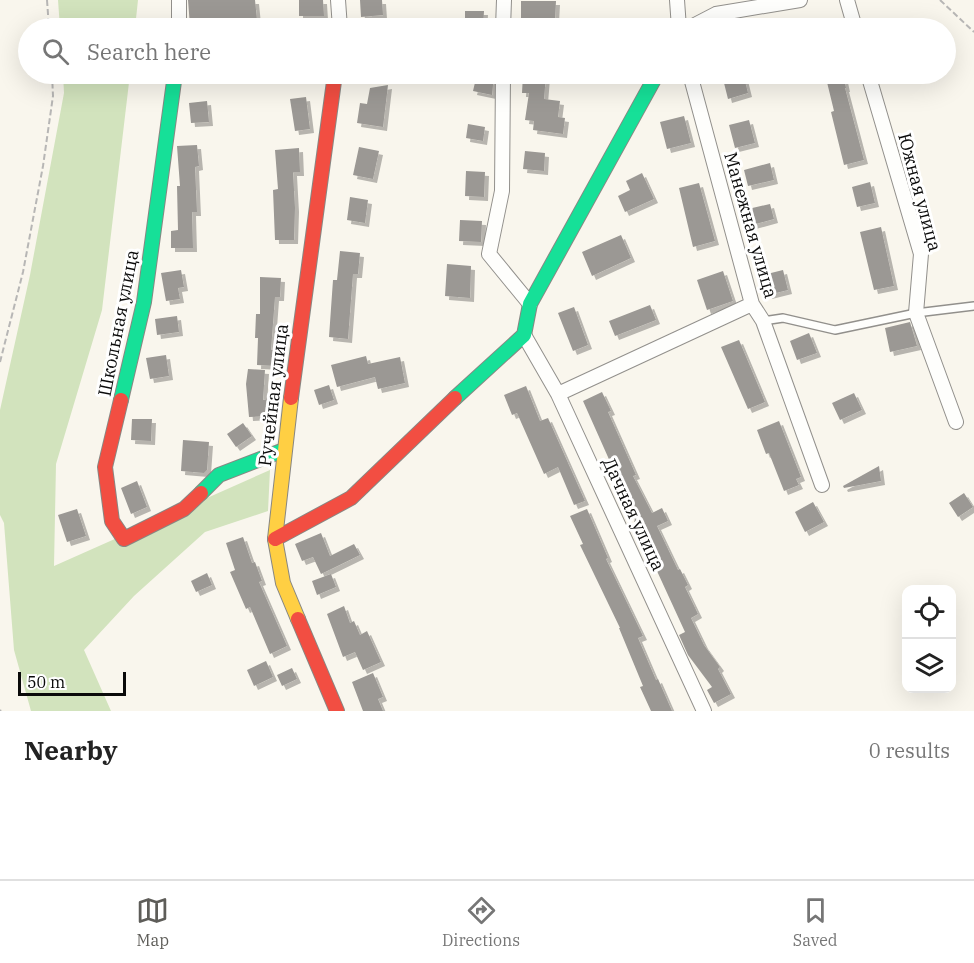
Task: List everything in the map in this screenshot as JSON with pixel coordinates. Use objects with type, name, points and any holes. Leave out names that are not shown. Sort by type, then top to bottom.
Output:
[{"type":"street","points":[[179,0],[179,18]]},
{"type":"street","points":[[338,0],[339,18]]},
{"type":"street","points":[[503,18],[504,0]]},
{"type":"street","points":[[677,0],[678,18]]},
{"type":"street","points":[[708,18],[716,14],[800,0]]},
{"type":"street","points":[[847,0],[852,18]]},
{"type":"street","name":"Школьная улица","points":[[174,84],[144,302],[105,467],[112,521],[124,539],[184,509],[219,475],[284,450]]},
{"type":"street","name":"Ручейная улица","points":[[334,84],[284,450],[275,539],[283,583],[337,711]]},
{"type":"street","points":[[503,84],[502,191],[489,254],[530,304]]},
{"type":"street","points":[[275,539],[351,498],[423,427],[524,335],[530,304],[651,84]]},
{"type":"street","name":"Манежная улица","points":[[693,84],[752,304],[762,321],[822,485]]},
{"type":"street","name":"Южная улица","points":[[871,84],[921,254],[916,313],[956,422]]},
{"type":"street","points":[[558,394],[752,304]]},
{"type":"street","name":"Дачная улица","points":[[524,335],[558,394],[704,711]]},
{"type":"lane","points":[[762,321],[783,318],[835,330],[916,313],[974,306]]},
{"type":"path","points":[[47,0],[48,18]]},
{"type":"path","points":[[940,0],[974,32]]},
{"type":"path","points":[[0,362],[23,272],[41,178],[53,96],[52,84]]},
{"type":"green space","points":[[58,0],[138,0],[136,18],[59,18]]},
{"type":"green space","points":[[64,84],[129,84],[102,310],[56,464],[54,566],[270,470],[268,511],[205,532],[134,596],[84,650],[111,711],[31,711],[14,650],[4,523],[0,515],[0,410],[30,275],[64,93]]},
{"type":"building","points":[[188,0],[255,0],[257,18],[189,18]]},
{"type":"building","points":[[299,0],[323,0],[324,16],[299,16]]},
{"type":"building","points":[[360,0],[382,0],[383,15],[361,17]]},
{"type":"building","points":[[521,1],[556,1],[555,18],[521,18]]},
{"type":"building","points":[[465,11],[484,11],[484,18],[465,18]]},
{"type":"building","points":[[475,84],[493,84],[492,95],[473,91]]},
{"type":"building","points":[[522,84],[545,84],[544,99],[560,101],[558,117],[565,118],[563,134],[533,130],[534,121],[525,120],[529,93],[522,93]]},
{"type":"building","points":[[724,84],[746,84],[748,93],[728,99]]},
{"type":"building","points":[[827,84],[845,84],[864,160],[844,165],[831,112],[834,111]]},
{"type":"building","points":[[388,85],[383,127],[357,123],[360,103],[367,104],[370,88]]},
{"type":"building","points":[[306,97],[310,129],[295,131],[290,99]]},
{"type":"building","points":[[207,101],[209,122],[191,123],[189,103]]},
{"type":"building","points":[[684,116],[691,143],[667,149],[660,122]]},
{"type":"building","points":[[749,120],[755,143],[735,148],[729,125]]},
{"type":"building","points":[[468,124],[485,127],[483,141],[466,138]]},
{"type":"building","points":[[197,145],[199,166],[195,167],[197,212],[192,212],[193,248],[171,248],[171,231],[178,230],[177,186],[180,186],[177,146]]},
{"type":"building","points":[[359,147],[379,151],[373,179],[353,175]]},
{"type":"building","points":[[299,148],[300,172],[293,172],[294,240],[275,240],[273,190],[278,189],[275,150]]},
{"type":"building","points":[[525,151],[545,153],[544,171],[523,169]]},
{"type":"building","points":[[770,163],[774,180],[748,186],[744,170]]},
{"type":"building","points":[[466,171],[485,172],[484,197],[465,196]]},
{"type":"building","points":[[642,173],[654,199],[625,212],[618,196],[630,190],[626,181]]},
{"type":"building","points":[[870,182],[875,203],[857,207],[852,187]]},
{"type":"building","points":[[699,183],[715,241],[693,247],[679,188]]},
{"type":"building","points":[[350,197],[368,200],[365,223],[347,220]]},
{"type":"building","points":[[770,204],[774,219],[752,225],[748,209]]},
{"type":"building","points":[[460,220],[482,221],[481,242],[459,241]]},
{"type":"building","points":[[881,227],[894,286],[874,290],[860,232]]},
{"type":"building","points":[[621,235],[631,258],[592,276],[582,252]]},
{"type":"building","points":[[340,251],[360,253],[358,274],[353,274],[348,339],[329,337],[333,280],[337,280]]},
{"type":"building","points":[[447,264],[471,266],[470,298],[445,296]]},
{"type":"building","points":[[181,270],[184,287],[178,288],[180,299],[166,301],[161,273]]},
{"type":"building","points":[[783,270],[788,290],[768,295],[763,275]]},
{"type":"building","points":[[723,271],[733,301],[707,310],[697,280]]},
{"type":"building","points":[[260,277],[281,278],[280,297],[275,297],[271,350],[276,350],[276,366],[257,365],[258,338],[255,338],[256,314],[260,314]]},
{"type":"building","points":[[650,305],[656,320],[615,336],[609,321]]},
{"type":"building","points":[[574,307],[588,345],[573,351],[558,313]]},
{"type":"building","points":[[177,316],[179,332],[157,335],[155,319]]},
{"type":"building","points":[[910,322],[917,346],[890,352],[885,328]]},
{"type":"building","points":[[809,333],[817,353],[797,360],[790,341]]},
{"type":"building","points":[[739,340],[765,402],[748,409],[721,347]]},
{"type":"building","points":[[166,355],[169,376],[150,379],[146,358]]},
{"type":"building","points":[[366,356],[368,364],[400,357],[405,383],[378,389],[375,377],[337,387],[331,365]]},
{"type":"building","points":[[248,369],[265,370],[263,400],[269,399],[269,416],[249,417],[246,384]]},
{"type":"building","points":[[329,385],[334,400],[319,405],[314,390]]},
{"type":"building","points":[[526,386],[540,421],[548,418],[585,501],[574,505],[558,467],[544,474],[517,413],[512,415],[504,395]]},
{"type":"building","points":[[602,392],[611,411],[608,412],[636,475],[633,476],[652,513],[662,508],[668,521],[657,526],[678,570],[680,569],[688,585],[685,587],[698,614],[691,618],[704,645],[720,667],[718,669],[731,694],[714,703],[707,690],[712,687],[688,655],[679,635],[685,632],[622,494],[624,493],[583,401]]},
{"type":"building","points":[[854,393],[862,410],[840,420],[832,403]]},
{"type":"building","points":[[132,419],[152,419],[151,441],[131,440]]},
{"type":"building","points":[[779,421],[801,477],[796,479],[799,485],[784,491],[757,430]]},
{"type":"building","points":[[243,423],[252,436],[236,447],[227,434]]},
{"type":"building","points":[[183,440],[209,442],[207,470],[204,473],[181,471]]},
{"type":"building","points":[[879,466],[881,481],[844,488],[843,486]]},
{"type":"building","points":[[137,481],[147,507],[131,514],[121,488]]},
{"type":"building","points":[[964,493],[973,507],[958,517],[949,503]]},
{"type":"building","points":[[813,502],[824,522],[805,532],[795,512]]},
{"type":"building","points":[[77,509],[86,536],[67,542],[58,515]]},
{"type":"building","points":[[587,509],[608,558],[606,559],[643,636],[638,638],[672,711],[651,711],[640,687],[643,686],[620,628],[580,545],[583,544],[570,516]]},
{"type":"building","points":[[321,533],[330,556],[354,544],[360,555],[321,574],[313,557],[302,561],[295,544]]},
{"type":"building","points":[[243,537],[252,563],[255,562],[262,581],[259,582],[287,646],[270,654],[250,607],[246,609],[230,572],[235,570],[226,543]]},
{"type":"building","points":[[207,573],[212,585],[196,592],[191,581]]},
{"type":"building","points":[[331,574],[336,587],[317,595],[312,581]]},
{"type":"building","points":[[344,606],[350,623],[354,621],[360,635],[367,631],[381,662],[363,670],[355,652],[343,657],[327,614]]},
{"type":"building","points":[[266,661],[273,677],[254,686],[247,670]]},
{"type":"building","points":[[292,668],[297,679],[282,686],[277,675]]},
{"type":"building","points":[[373,673],[383,697],[378,699],[383,711],[363,711],[352,682]]},
{"type":"traffic: fast","points":[[121,400],[144,302],[174,84]]},
{"type":"traffic: fast","points":[[455,398],[524,335],[530,304],[651,84]]},
{"type":"traffic: fast","points":[[201,493],[219,475],[284,450]]},
{"type":"traffic: slow","points":[[291,398],[275,539],[283,583],[298,619]]},
{"type":"traffic: jam","points":[[291,398],[334,84]]},
{"type":"traffic: jam","points":[[275,539],[351,498],[455,398]]},
{"type":"traffic: jam","points":[[121,400],[105,467],[112,521],[124,539],[184,509],[201,493]]},
{"type":"traffic: jam","points":[[298,619],[337,711]]}]
